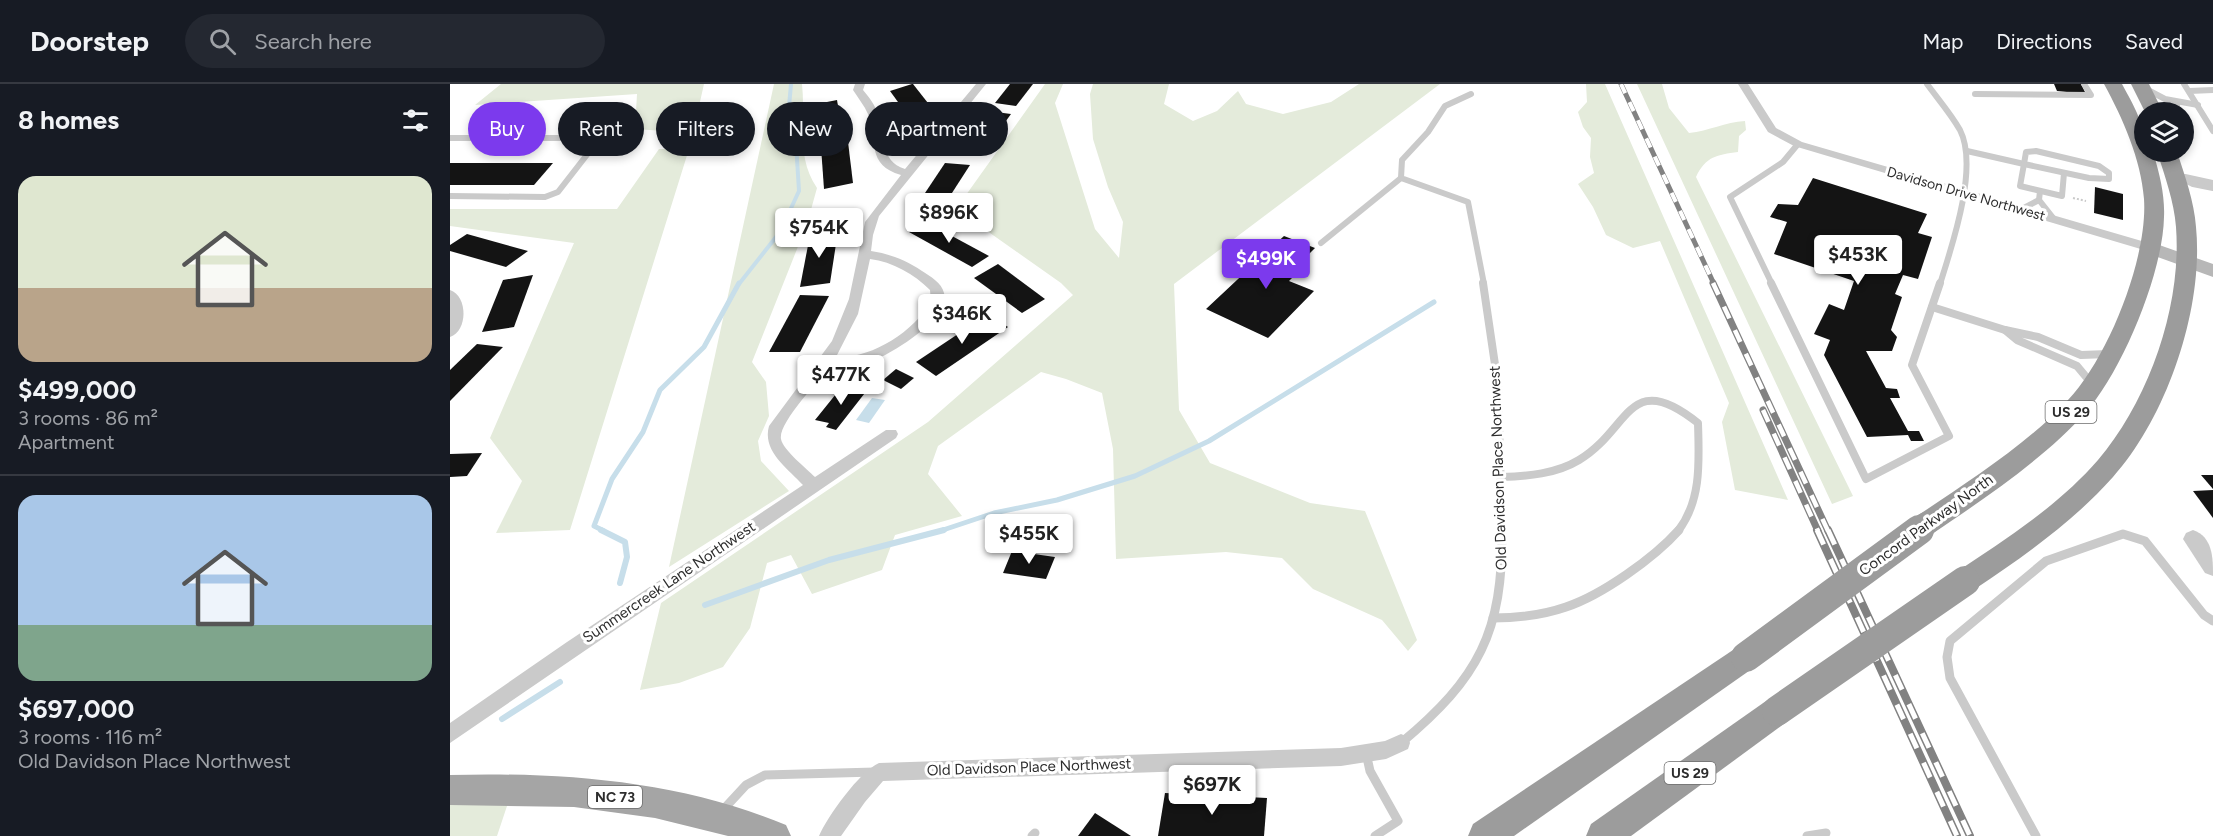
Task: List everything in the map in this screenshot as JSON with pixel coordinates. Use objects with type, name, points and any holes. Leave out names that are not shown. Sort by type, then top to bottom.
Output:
[{"type":"highway","name":"Concord Parkway North","points":[[1485,836],[1746,657],[1926,525],[2058,426],[2094,385],[2113,354],[2125,324],[2148,247],[2154,201],[2149,170],[2138,135],[2114,84]]},
{"type":"highway","points":[[2140,85],[2149,102]]},
{"type":"highway","name":"US 29","points":[[1603,836],[1777,711],[2007,553],[2051,517],[2120,451],[2149,404],[2163,367],[2179,309],[2186,261],[2186,226],[2171,162]]},
{"type":"highway","points":[[2149,170],[2175,176]]},
{"type":"main road","name":"Davidson Drive Northwest","points":[[2148,247],[2213,271]]},
{"type":"main road","name":"NC 73","points":[[450,790],[491,788],[581,792],[653,802],[717,817],[775,836]]},
{"type":"street","points":[[860,84],[858,90],[873,115],[883,163],[891,170],[906,173]]},
{"type":"street","points":[[814,486],[778,449],[773,438],[782,416],[826,362],[845,331],[856,302],[867,228],[906,173],[981,84]]},
{"type":"street","name":"Davidson Drive Northwest","points":[[1743,84],[1772,130],[1798,144],[2148,247]]},
{"type":"street","points":[[450,138],[558,138]]},
{"type":"street","points":[[826,362],[858,362],[876,355],[925,321],[938,303],[938,293],[931,284],[903,262],[886,256],[863,255]]},
{"type":"street","points":[[450,294],[458,307],[457,318],[450,332]]},
{"type":"street","name":"Summercreek Lane Northwest","points":[[450,734],[573,647],[891,434]]},
{"type":"street","points":[[2193,539],[2213,567]]},
{"type":"street","name":"Old Davidson Place Northwest","points":[[879,772],[1341,757],[1386,750],[1401,743]]},
{"type":"street","points":[[829,836],[858,795],[879,772]]},
{"type":"lane","points":[[1798,144],[1783,162],[1730,197],[1866,478],[1949,436],[1912,365],[1959,226],[1967,151],[1960,130],[1927,84]]},
{"type":"lane","points":[[1974,92],[2091,95],[2084,84]]},
{"type":"lane","points":[[2184,84],[2212,127]]},
{"type":"lane","points":[[2140,85],[2165,99],[2198,105]]},
{"type":"lane","points":[[2189,91],[2213,90]]},
{"type":"lane","points":[[1321,243],[1401,178],[1402,160],[1428,132],[1445,106],[1471,94]]},
{"type":"lane","points":[[2194,105],[2198,105]]},
{"type":"lane","points":[[1967,151],[2023,164],[2064,172],[2097,180],[2109,179],[2109,173],[2099,166],[2036,152],[2026,154],[2023,164],[2020,186],[2062,196],[2064,172]]},
{"type":"lane","points":[[450,196],[545,197],[558,192],[586,156]]},
{"type":"lane","points":[[2175,176],[2213,183]]},
{"type":"lane","points":[[2175,176],[2193,184],[2213,188]]},
{"type":"lane","name":"Old Davidson Place Northwest","points":[[1401,178],[1468,202],[1496,368],[1502,477],[1502,578],[1483,650],[1442,710],[1401,743]]},
{"type":"lane","points":[[2040,191],[2039,200],[2054,219]]},
{"type":"lane","points":[[2020,210],[2039,200]]},
{"type":"lane","points":[[1932,307],[2005,330],[2038,337],[2081,355],[2113,354]]},
{"type":"lane","points":[[2005,330],[2017,340],[2077,366],[2094,385]]},
{"type":"lane","points":[[1493,618],[1515,618],[1568,606],[1659,550],[1685,523],[1695,494],[1699,453],[1698,423],[1684,410],[1669,401],[1652,399],[1629,410],[1584,457],[1560,471],[1502,477]]},
{"type":"lane","points":[[2036,836],[1950,678],[1947,657],[1950,641],[2046,561],[2123,534],[2145,541],[2204,615],[2213,621]]},
{"type":"lane","points":[[1366,753],[1370,771],[1398,821],[1375,836]]},
{"type":"lane","points":[[717,817],[746,785],[765,776],[879,772]]},
{"type":"lane","points":[[1807,836],[1826,833]]},
{"type":"green space","points":[[501,84],[704,84],[700,102],[656,102],[656,130],[644,130],[644,102],[637,102],[637,94],[519,102],[479,102]]},
{"type":"green space","points":[[774,84],[802,84],[803,102],[770,102]]},
{"type":"green space","points":[[1045,84],[1063,84],[1055,103],[1095,229],[1119,258],[1123,222],[1108,187],[1093,139],[1090,94],[1093,84],[1169,84],[1164,104],[1193,121],[1217,111],[1238,91],[1246,104],[1283,114],[1331,102],[1359,84],[1440,84],[1174,284],[1179,410],[1210,463],[1310,503],[1365,511],[1417,640],[1408,651],[1382,620],[1313,589],[1282,558],[1226,552],[1116,559],[1113,449],[1102,393],[1041,372],[938,446],[928,474],[962,516],[895,535],[882,570],[812,594],[791,555],[767,563],[750,628],[723,667],[679,683],[640,690],[661,603],[928,422],[1073,295],[1061,283],[956,209],[994,156],[1008,156],[1008,136]]},
{"type":"green space","points":[[1586,84],[1605,84],[1788,500],[1735,490],[1722,422],[1729,403],[1660,241],[1633,248],[1606,235],[1593,207],[1578,184],[1594,173],[1590,157],[1591,138],[1583,127],[1578,112],[1587,102]]},
{"type":"green space","points":[[1637,84],[1662,84],[1669,108],[1689,133],[1745,121],[1746,130],[1739,136],[1738,152],[1713,158],[1704,165],[1696,177],[1853,496],[1832,504]]},
{"type":"green space","points":[[767,116],[767,156],[805,156],[810,176],[817,188],[807,224],[752,362],[766,382],[769,416],[758,441],[761,461],[789,491],[669,567]]},
{"type":"green space","points":[[656,153],[656,156],[687,156],[570,530],[496,533],[522,481],[490,438],[574,243],[450,226],[450,209],[617,209]]},
{"type":"green space","points":[[508,803],[497,836],[450,836],[450,805]]},
{"type":"water","points":[[872,398],[885,400],[869,423],[856,420]]},
{"type":"building","points":[[913,84],[927,102],[898,102],[890,91]]},
{"type":"building","points":[[1010,84],[1033,84],[1016,106],[1008,105],[1008,102],[996,102]]},
{"type":"building","points":[[2054,84],[2081,84],[2086,94],[2057,91]]},
{"type":"building","points":[[822,156],[850,156],[853,183],[824,189]]},
{"type":"building","points":[[450,163],[553,163],[534,185],[450,185]]},
{"type":"building","points":[[945,163],[970,165],[941,210],[915,208]]},
{"type":"building","points":[[1813,178],[1927,214],[1918,233],[1932,237],[1918,279],[1903,275],[1895,294],[1902,297],[1891,330],[1897,337],[1892,351],[1866,351],[1886,388],[1897,389],[1900,398],[1890,398],[1908,431],[1919,431],[1924,441],[1911,441],[1908,435],[1867,437],[1824,355],[1830,340],[1814,334],[1829,304],[1844,310],[1854,281],[1774,254],[1787,222],[1770,217],[1778,204],[1798,205]]},
{"type":"building","points":[[2095,187],[2123,194],[2123,220],[2094,213]]},
{"type":"building","points":[[926,222],[989,256],[972,267],[909,232]]},
{"type":"building","points":[[838,231],[830,283],[800,287],[810,235]]},
{"type":"building","points":[[467,234],[528,251],[506,267],[450,251],[450,245]]},
{"type":"building","points":[[1284,236],[1315,248],[1292,271],[1297,273],[1289,281],[1314,291],[1268,338],[1206,309]]},
{"type":"building","points":[[998,264],[1045,299],[1022,313],[974,278]]},
{"type":"building","points":[[533,275],[514,327],[482,332],[503,280]]},
{"type":"building","points":[[800,295],[829,296],[800,352],[769,352]]},
{"type":"building","points":[[988,314],[1008,327],[936,376],[916,362]]},
{"type":"building","points":[[477,344],[503,347],[450,401],[450,370]]},
{"type":"building","points":[[896,369],[914,378],[901,389],[883,380]]},
{"type":"building","points":[[844,384],[868,389],[836,430],[826,427],[829,423],[815,420]]},
{"type":"building","points":[[482,453],[467,476],[450,477],[450,454]]},
{"type":"building","points":[[2201,475],[2213,475],[2213,489]]},
{"type":"building","points":[[2213,490],[2213,518],[2193,491]]},
{"type":"building","points":[[1012,551],[1055,557],[1046,579],[1003,573]]},
{"type":"building","points":[[1165,793],[1267,798],[1264,836],[1158,836]]},
{"type":"building","points":[[1095,813],[1131,836],[1078,836]]},
{"type":"waterway","points":[[739,284],[780,232],[799,191],[796,143],[788,118],[791,84]]},
{"type":"waterway","points":[[604,531],[594,526],[612,479],[643,432],[660,390],[704,347],[739,283]]},
{"type":"waterway","points":[[940,531],[994,513],[1057,500],[1135,476],[1209,441],[1434,302]]},
{"type":"waterway","points":[[601,530],[625,542],[627,557],[620,583]]},
{"type":"waterway","points":[[705,605],[829,560],[944,530]]},
{"type":"waterway","points":[[502,719],[560,682]]},
{"type":"railway","points":[[1621,84],[1714,284]]},
{"type":"railway","points":[[1713,283],[1828,531]]},
{"type":"railway","points":[[1763,410],[1818,531]]},
{"type":"railway","points":[[1817,530],[1957,836]]},
{"type":"railway","points":[[1828,530],[1970,836]]}]
